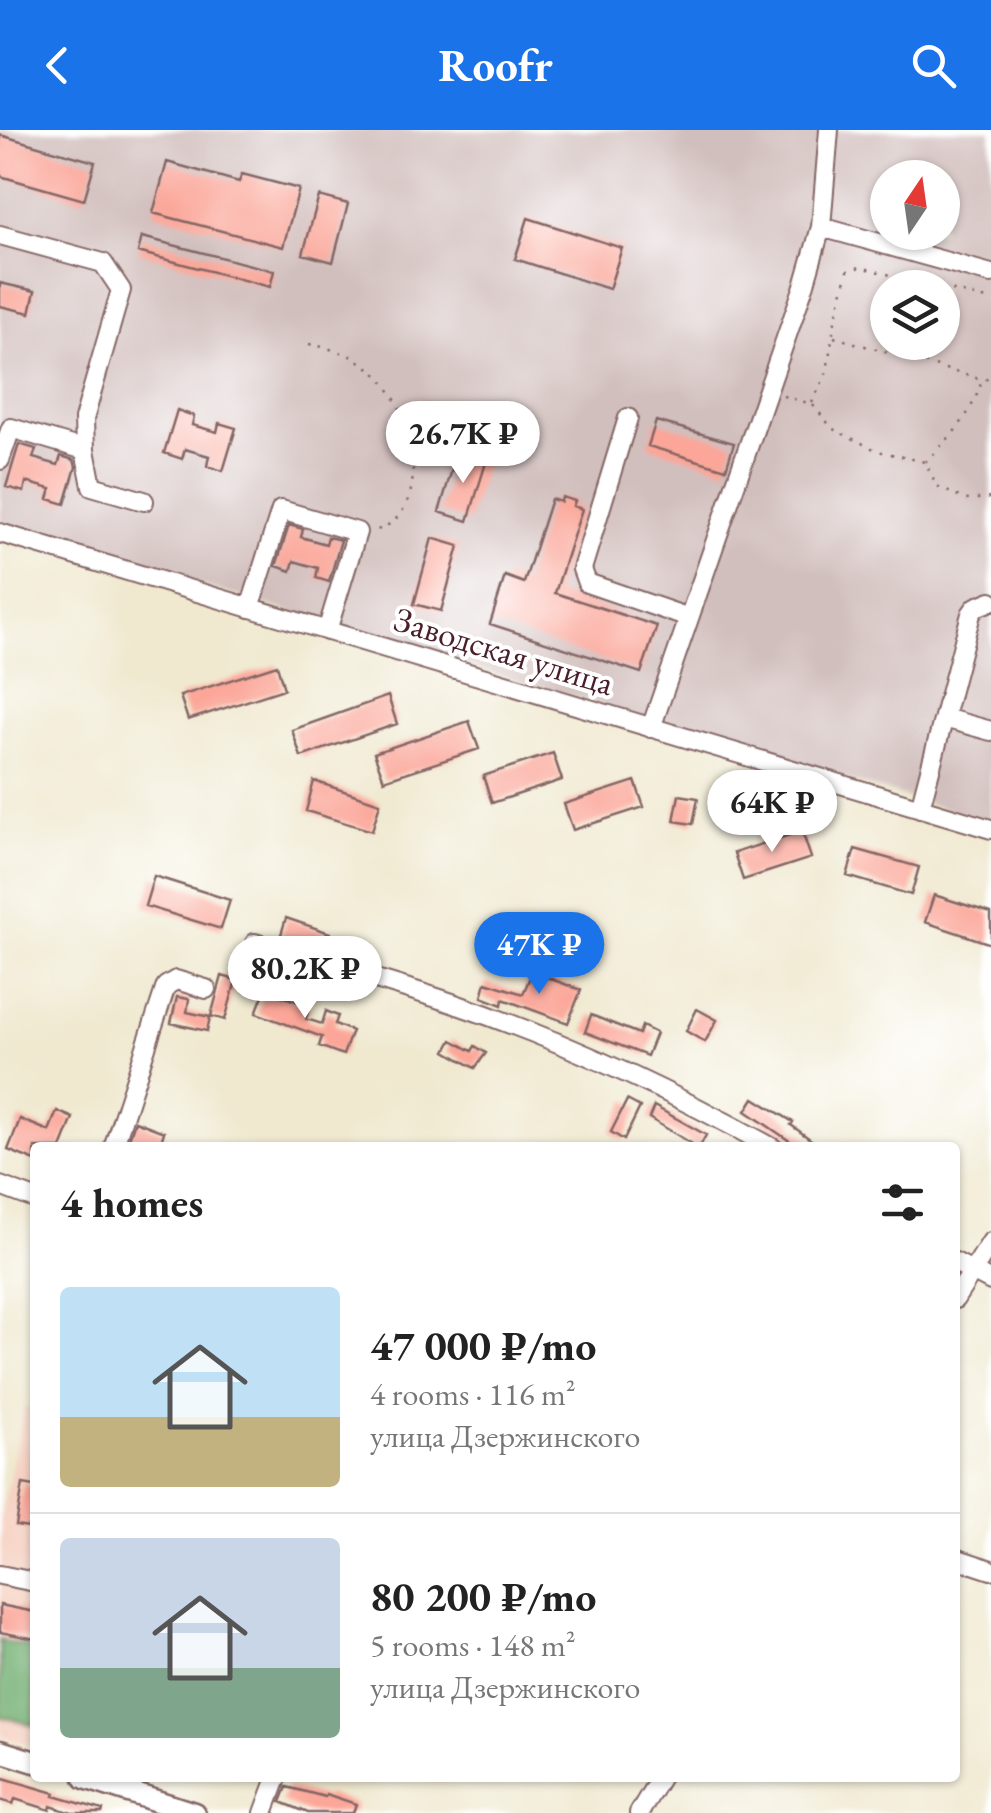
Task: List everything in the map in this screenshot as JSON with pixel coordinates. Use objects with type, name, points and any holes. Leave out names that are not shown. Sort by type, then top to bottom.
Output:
[{"type":"main road","points":[[0,1752],[30,1761]]},
{"type":"main road","points":[[97,1782],[194,1813]]},
{"type":"street","points":[[651,728],[821,227],[829,130]]},
{"type":"street","points":[[821,227],[991,274]]},
{"type":"street","points":[[0,235],[103,264],[121,290],[84,419],[85,450],[92,486],[144,501]]},
{"type":"street","points":[[628,418],[582,568],[587,583],[689,618]]},
{"type":"street","points":[[0,460],[11,428],[85,450]]},
{"type":"street","points":[[250,608],[281,510],[357,532],[327,632]]},
{"type":"street","name":"Заводская улица","points":[[0,533],[991,828]]},
{"type":"street","points":[[920,808],[971,614],[976,606],[991,601]]},
{"type":"street","points":[[944,718],[991,731]]},
{"type":"street","points":[[255,943],[454,1004],[580,1052],[692,1104],[761,1142]]},
{"type":"street","points":[[115,1142],[166,986],[176,980],[206,989]]},
{"type":"street","points":[[0,1186],[30,1197]]},
{"type":"street","points":[[960,1291],[991,1242]]},
{"type":"street","points":[[960,1265],[991,1281]]},
{"type":"street","points":[[960,1560],[991,1570]]},
{"type":"street","points":[[0,1575],[30,1581]]},
{"type":"street","points":[[264,1813],[276,1782]]},
{"type":"street","points":[[640,1813],[658,1782]]},
{"type":"path","points":[[812,404],[828,372],[848,271],[860,267],[872,270]]},
{"type":"path","points":[[960,292],[991,300]]},
{"type":"path","points":[[833,336],[982,380],[991,378]]},
{"type":"path","points":[[310,344],[357,358],[381,378],[398,402],[410,441],[413,472],[409,500],[400,517],[388,527],[357,532]]},
{"type":"path","points":[[925,462],[958,432],[972,411],[982,380]]},
{"type":"path","points":[[767,392],[812,404],[833,429],[878,451],[925,462]]},
{"type":"path","points":[[925,462],[937,486],[966,500],[991,498]]},
{"type":"shaded area","points":[[0,130],[991,130],[991,823],[0,525]]},
{"type":"shaded area","points":[[25,1407],[30,1408],[30,1745],[0,1736],[0,1517]]},
{"type":"green space","points":[[0,1640],[30,1647],[30,1725],[0,1716]]},
{"type":"building","points":[[0,135],[95,162],[84,200],[0,176]]},
{"type":"building","points":[[167,162],[239,182],[242,174],[299,189],[283,247],[153,213]]},
{"type":"building","points":[[319,196],[348,204],[333,262],[303,254]]},
{"type":"building","points":[[528,218],[622,248],[609,289],[515,259]]},
{"type":"building","points":[[142,237],[274,271],[270,287],[138,252]]},
{"type":"building","points":[[0,283],[35,291],[30,313],[0,306]]},
{"type":"building","points":[[177,410],[194,416],[192,425],[217,432],[219,423],[236,428],[223,471],[207,466],[209,456],[185,449],[182,459],[164,453]]},
{"type":"building","points":[[656,421],[734,443],[726,469],[648,446]]},
{"type":"building","points":[[19,444],[36,449],[33,458],[58,465],[61,456],[74,460],[76,467],[65,504],[48,499],[51,489],[26,482],[24,492],[6,487]]},
{"type":"building","points":[[458,450],[487,459],[468,521],[439,512]]},
{"type":"building","points":[[562,497],[575,501],[573,506],[582,509],[555,593],[657,626],[641,673],[490,624],[505,576],[524,583],[551,499],[561,502]]},
{"type":"building","points":[[289,525],[303,529],[301,537],[326,544],[328,537],[341,540],[329,582],[316,578],[318,568],[294,561],[291,571],[276,566]]},
{"type":"building","points":[[432,538],[459,546],[441,611],[414,604]]},
{"type":"building","points":[[277,665],[284,689],[188,720],[180,696]]},
{"type":"building","points":[[388,696],[397,724],[301,757],[292,730]]},
{"type":"building","points":[[469,721],[479,749],[384,780],[374,753]]},
{"type":"building","points":[[553,753],[562,780],[492,803],[483,776]]},
{"type":"building","points":[[314,781],[380,803],[372,831],[306,811]]},
{"type":"building","points":[[635,781],[644,807],[573,830],[564,804]]},
{"type":"building","points":[[679,795],[698,798],[693,824],[674,821]]},
{"type":"building","points":[[802,831],[811,858],[743,880],[734,853]]},
{"type":"building","points":[[855,849],[919,867],[911,895],[847,876]]},
{"type":"building","points":[[154,876],[230,900],[221,929],[145,906]]},
{"type":"building","points":[[934,895],[991,913],[991,944],[925,922]]},
{"type":"building","points":[[286,918],[330,933],[325,951],[280,938]]},
{"type":"building","points":[[532,972],[581,990],[568,1023],[503,999],[502,1005],[482,997],[486,982],[523,994]]},
{"type":"building","points":[[222,976],[236,980],[225,1020],[211,1016]]},
{"type":"building","points":[[265,990],[310,1006],[306,1019],[322,1024],[326,1011],[338,1016],[335,1024],[352,1031],[343,1055],[319,1046],[322,1037],[256,1013]]},
{"type":"building","points":[[177,997],[189,999],[187,1012],[210,1017],[207,1031],[171,1023]]},
{"type":"building","points":[[697,1009],[717,1020],[705,1042],[686,1031]]},
{"type":"building","points":[[591,1015],[639,1034],[642,1026],[656,1033],[647,1056],[585,1032]]},
{"type":"building","points":[[452,1040],[472,1051],[475,1046],[486,1053],[475,1068],[446,1051]]},
{"type":"building","points":[[754,1098],[793,1122],[791,1125],[814,1142],[791,1142],[746,1111]]},
{"type":"building","points":[[627,1100],[640,1107],[624,1140],[611,1132]]},
{"type":"building","points":[[654,1106],[706,1135],[702,1142],[689,1142],[649,1118]]},
{"type":"building","points":[[57,1111],[73,1118],[63,1142],[30,1142],[30,1159],[8,1150],[20,1119],[49,1131]]},
{"type":"building","points":[[135,1121],[164,1132],[161,1142],[128,1142]]},
{"type":"building","points":[[23,1484],[30,1485],[30,1528],[16,1526]]},
{"type":"building","points":[[0,1605],[30,1611],[30,1638],[0,1632]]},
{"type":"building","points":[[0,1777],[55,1793],[54,1796],[103,1810],[102,1813],[72,1813],[15,1799],[13,1804],[0,1800]]},
{"type":"building","points":[[287,1787],[356,1804],[353,1813],[308,1813],[281,1802]]}]
